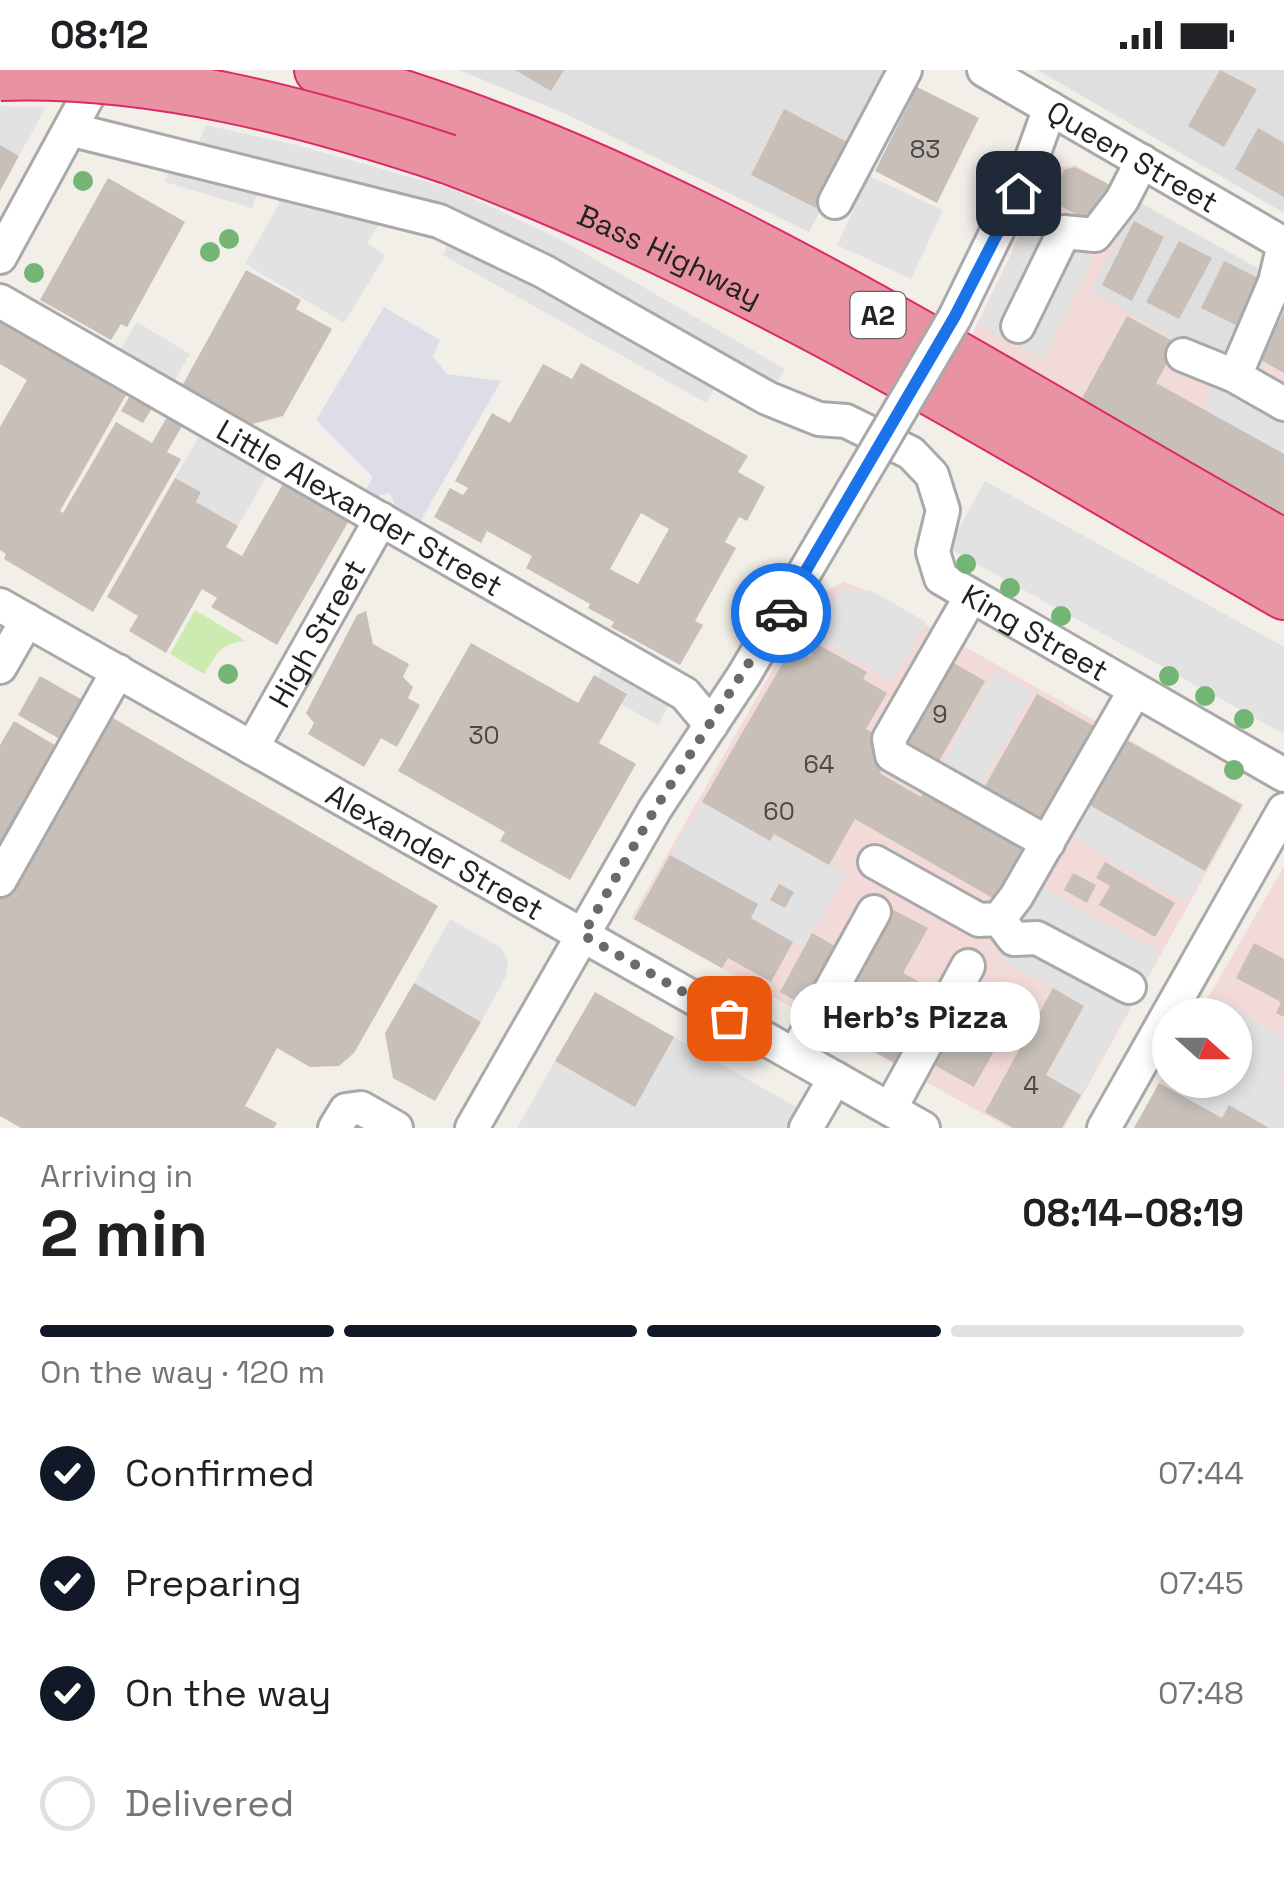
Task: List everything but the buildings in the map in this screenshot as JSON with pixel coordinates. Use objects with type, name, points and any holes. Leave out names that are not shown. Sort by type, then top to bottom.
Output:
[{"type":"highway","name":"Bass Highway","points":[[319,70],[453,136],[618,228],[947,401],[1284,596]]},
{"type":"highway","name":"Bass Highway","points":[[0,76],[127,83],[224,97],[453,136],[582,163],[758,249],[1284,544]]},
{"type":"street","points":[[0,257],[102,70]]},
{"type":"street","points":[[835,202],[905,70]]},
{"type":"street","name":"Queen Street","points":[[984,70],[1284,244]]},
{"type":"street","points":[[472,1128],[655,809],[744,675],[955,316],[1006,220],[1050,108]]},
{"type":"street","name":"King Street","points":[[72,130],[439,221],[543,270],[767,398],[819,419],[846,420],[911,453],[932,476],[942,510],[933,552],[941,578],[1284,775]]},
{"type":"street","points":[[1018,326],[1064,232],[1096,235],[1122,200],[1142,161]]},
{"type":"street","points":[[1235,376],[1275,282],[1284,244]]},
{"type":"street","name":"Little Alexander Street","points":[[0,301],[685,694],[711,725]]},
{"type":"street","points":[[1183,355],[1235,376],[1284,404]]},
{"type":"street","name":"High Street","points":[[252,748],[381,519]]},
{"type":"street","points":[[970,598],[890,739],[892,755],[1048,842]]},
{"type":"street","points":[[0,667],[13,612]]},
{"type":"street","name":"Alexander Street","points":[[13,612],[923,1128]]},
{"type":"street","points":[[0,880],[118,671]]},
{"type":"street","points":[[999,919],[1134,692]]},
{"type":"street","points":[[1104,1128],[1284,810]]},
{"type":"street","points":[[875,862],[979,920],[999,919]]},
{"type":"street","points":[[795,1055],[874,912]]},
{"type":"street","points":[[999,919],[1014,939],[1036,938],[1129,987]]},
{"type":"street","points":[[890,1109],[968,966]]},
{"type":"street","points":[[806,1128],[835,1078]]},
{"type":"street","points":[[336,1128],[346,1110],[361,1108],[396,1128]]},
{"type":"shaded area","points":[[459,70],[895,70],[809,232],[568,115]]},
{"type":"shaded area","points":[[1036,70],[1284,70],[1284,213],[1041,72]]},
{"type":"shaded area","points":[[0,106],[46,107],[19,156],[0,145]]},
{"type":"shaded area","points":[[206,125],[296,145],[450,188],[560,239],[785,369],[767,398],[723,373],[706,403],[443,255],[450,239],[382,219],[367,243],[385,256],[344,323],[245,264],[279,204],[275,193],[259,188],[252,208],[165,182],[174,153],[198,144]]},
{"type":"shaded area","points":[[1075,165],[1139,202],[1090,291],[1218,363],[1268,274],[1284,283],[1284,514],[969,341],[1048,177],[1058,168]]},
{"type":"shaded area","points":[[869,176],[943,210],[911,279],[837,245]]},
{"type":"shaded area","points":[[1139,202],[1268,274],[1218,363],[1089,291]]},
{"type":"shaded area","points":[[1027,224],[1094,257],[1043,359],[979,325]]},
{"type":"shaded area","points":[[384,307],[440,340],[433,357],[447,374],[501,381],[417,527],[389,511],[394,502],[390,493],[380,495],[375,504],[362,497],[373,477],[316,420]]},
{"type":"shaded area","points":[[137,322],[190,354],[168,391],[114,360]]},
{"type":"shaded area","points":[[1216,385],[1284,423],[1284,454],[1203,409]]},
{"type":"shaded area","points":[[201,433],[269,472],[238,526],[196,502],[201,492],[175,478]]},
{"type":"shaded area","points":[[985,481],[1284,647],[1284,734],[948,548]]},
{"type":"shaded area","points":[[844,582],[863,589],[1244,805],[1064,1128],[1009,1128],[631,918],[814,597]]},
{"type":"shaded area","points":[[841,589],[872,591],[926,622],[892,681],[814,636]]},
{"type":"shaded area","points":[[606,662],[672,699],[658,725],[621,704],[627,693],[598,677]]},
{"type":"shaded area","points":[[995,670],[1033,692],[976,793],[938,771]]},
{"type":"shaded area","points":[[702,802],[769,841],[774,834],[846,874],[804,948],[751,918],[758,904],[670,855]]},
{"type":"shaded area","points":[[1086,803],[1205,871],[1186,903],[1067,835]]},
{"type":"shaded area","points":[[1284,866],[1284,1128],[1134,1128],[1152,1096],[1252,1098],[1252,998],[1208,998]]},
{"type":"shaded area","points":[[1039,886],[1159,952],[1081,1095],[1046,1075],[1083,1006],[999,959]]},
{"type":"shaded area","points":[[450,919],[501,948],[508,961],[506,976],[481,1022],[414,983]]},
{"type":"shaded area","points":[[1252,1019],[1284,1037],[1284,1073],[1276,1086],[1284,1091],[1284,1128],[1269,1128],[1230,1105],[1222,1118],[1188,1098],[1252,1098]]},
{"type":"shaded area","points":[[674,1037],[800,1109],[790,1128],[517,1128],[555,1061],[635,1106]]},
{"type":"green space","points":[[195,610],[246,641],[225,647],[204,674],[170,654]]},
{"type":"way so far","points":[[729,1018],[583,935],[655,809],[781,613]]},
{"type":"place","name":"Herb's Pizza","points":[[729,1018]]},
{"type":"route","points":[[781,613],[955,316],[1018,193]]}]
